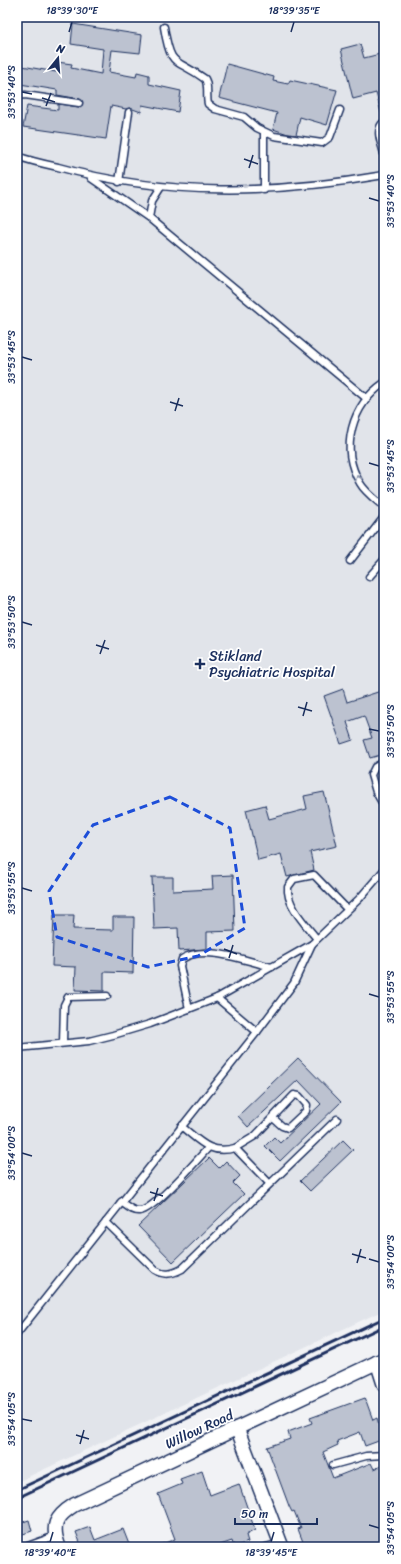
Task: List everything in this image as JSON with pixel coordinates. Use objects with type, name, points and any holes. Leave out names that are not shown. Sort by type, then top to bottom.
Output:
[{"type":"street","points":[[381,1361],[384,1384]]},
{"type":"street","name":"Willow Road","points":[[57,1542],[56,1521],[63,1512],[74,1505],[381,1361]]},
{"type":"street","points":[[237,1428],[281,1545]]},
{"type":"lane","points":[[164,27],[167,50],[179,65],[201,76],[207,81],[208,104],[215,109],[244,117],[264,132],[292,140],[322,143],[330,138],[340,110]]},
{"type":"lane","points":[[17,96],[25,94],[79,103]]},
{"type":"lane","points":[[119,182],[129,112]]},
{"type":"lane","points":[[384,122],[380,125],[378,130],[384,154]]},
{"type":"lane","points":[[264,132],[264,190]]},
{"type":"lane","points":[[17,156],[88,176],[119,182],[161,187],[264,190],[340,182],[384,174]]},
{"type":"lane","points":[[88,176],[149,218],[366,398]]},
{"type":"lane","points":[[149,218],[152,201],[161,187]]},
{"type":"lane","points":[[384,383],[366,398],[353,423],[350,441],[350,452],[360,484],[384,507]]},
{"type":"lane","points":[[350,561],[384,517]]},
{"type":"lane","points":[[370,577],[384,560]]},
{"type":"lane","points":[[384,762],[375,767],[371,774],[376,792],[384,806]]},
{"type":"lane","points":[[17,1334],[257,1032],[294,983],[312,944],[348,909],[384,870]]},
{"type":"lane","points":[[316,939],[288,896],[288,887],[294,878],[314,875],[348,909]]},
{"type":"lane","points":[[17,1048],[89,1040],[113,1035],[150,1024],[217,998],[312,944]]},
{"type":"lane","points":[[189,1009],[180,966],[182,959],[189,955],[199,953],[216,954],[272,968]]},
{"type":"lane","points":[[63,1044],[64,1005],[68,997],[108,996]]},
{"type":"lane","points":[[217,998],[257,1032]]},
{"type":"lane","points":[[181,1126],[208,1148],[224,1151],[235,1148],[255,1136],[294,1095],[299,1096],[306,1102],[306,1111],[288,1128],[282,1126],[273,1118]]},
{"type":"lane","points":[[106,1222],[155,1270],[160,1273],[173,1274],[182,1269],[269,1183],[337,1119]]},
{"type":"lane","points":[[121,1202],[133,1210],[144,1210],[192,1166],[208,1148]]},
{"type":"lane","points":[[235,1148],[269,1183]]},
{"type":"lane","points":[[333,1465],[366,1456],[384,1455]]},
{"type":"lane","points":[[25,1547],[57,1542]]},
{"type":"lane","points":[[266,1547],[281,1545]]},
{"type":"highlighted area","points":[[170,797],[230,828],[245,928],[198,956],[148,967],[57,937],[49,891],[93,825]]},
{"type":"shaded area","name":"Stikland Psychiatric Hospital","points":[[17,17],[384,17],[384,1310],[17,1482]]},
{"type":"building","points":[[73,24],[142,35],[140,53],[112,50],[109,72],[136,77],[137,72],[149,75],[149,84],[181,91],[178,112],[142,105],[141,112],[130,108],[126,109],[111,106],[106,139],[23,127],[27,106],[58,110],[58,104],[79,107],[83,103],[80,99],[57,95],[57,90],[20,84],[22,66],[56,72],[57,62],[72,64],[71,68],[101,74],[103,49],[71,44]]},
{"type":"building","points":[[360,44],[364,58],[384,53],[384,112],[381,113],[376,93],[353,99],[341,49]]},
{"type":"building","points":[[227,64],[274,77],[273,81],[288,84],[290,80],[337,90],[327,125],[300,117],[296,135],[288,134],[273,129],[277,113],[219,98]]},
{"type":"building","points":[[343,689],[347,702],[384,690],[384,754],[370,758],[364,740],[372,738],[364,716],[347,722],[353,740],[341,744],[324,696]]},
{"type":"building","points":[[324,792],[337,846],[310,852],[314,870],[287,877],[281,854],[258,860],[246,810],[265,805],[269,819],[307,809],[304,796]]},
{"type":"building","points":[[233,875],[235,931],[207,932],[207,949],[179,951],[178,928],[154,929],[152,877],[173,877],[173,891],[213,889],[212,876]]},
{"type":"building","points":[[54,915],[74,915],[73,929],[113,930],[113,917],[134,917],[133,973],[104,972],[104,991],[75,990],[76,967],[52,966]]},
{"type":"building","points":[[298,1058],[341,1102],[280,1161],[265,1146],[274,1137],[280,1143],[321,1104],[298,1080],[248,1127],[238,1116]]},
{"type":"building","points":[[343,1140],[353,1150],[310,1191],[300,1181]]},
{"type":"building","points":[[209,1158],[219,1168],[226,1161],[240,1176],[233,1183],[244,1194],[173,1262],[138,1226]]},
{"type":"building","points":[[365,1398],[373,1420],[377,1418],[379,1425],[382,1424],[384,1439],[365,1446],[360,1432],[337,1441],[338,1445],[323,1452],[333,1478],[371,1463],[374,1469],[384,1465],[384,1547],[305,1547],[298,1529],[301,1528],[294,1511],[292,1512],[289,1506],[267,1447],[290,1439],[288,1432],[312,1423],[310,1418]]},
{"type":"building","points":[[202,1471],[210,1495],[239,1484],[255,1530],[246,1535],[248,1542],[234,1547],[232,1541],[214,1547],[155,1547],[175,1539],[158,1494],[182,1484],[180,1479]]},
{"type":"building","points":[[29,1520],[32,1531],[17,1536],[17,1524]]},
{"type":"building","points":[[90,1527],[95,1540],[123,1529],[130,1547],[78,1547],[81,1545],[76,1532]]},
{"type":"railway","points":[[17,1490],[384,1318]]},
{"type":"railway","points":[[17,1498],[384,1326]]},
{"type":"place","name":"Stikland Psychiatric Hospital","points":[[200,664]]}]
